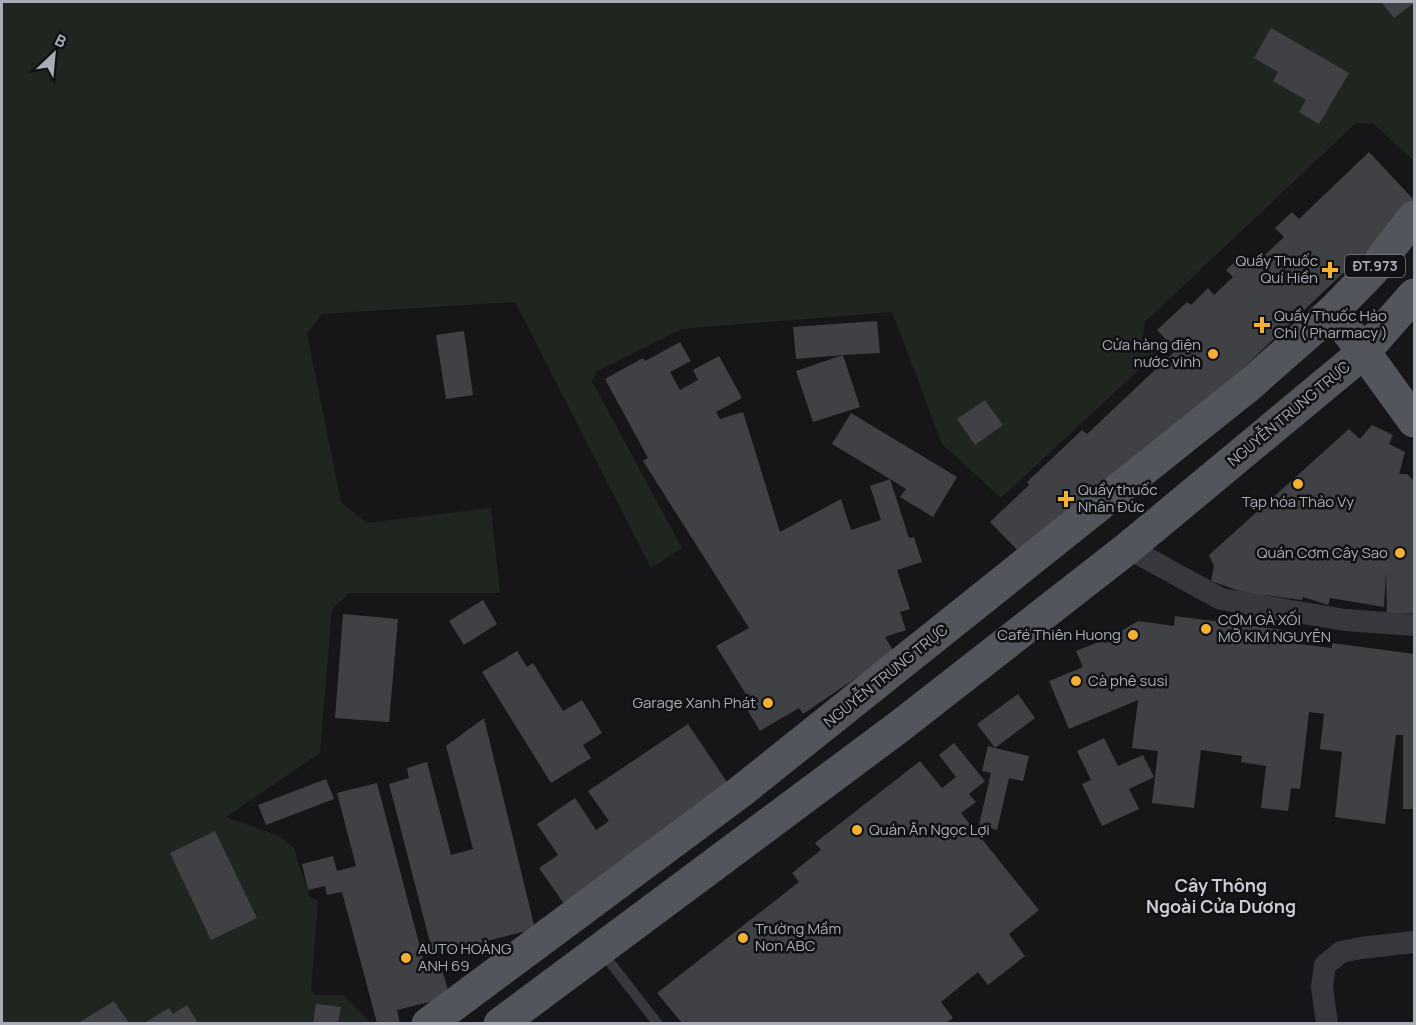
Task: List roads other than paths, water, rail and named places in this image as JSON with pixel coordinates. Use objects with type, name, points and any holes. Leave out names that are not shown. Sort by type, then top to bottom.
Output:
[{"type":"main road","name":"ĐT.973","points":[[1332,312],[1372,271],[1414,217]]},
{"type":"main road","name":"ĐT.973","points":[[1364,352],[1411,309],[1372,271]]},
{"type":"main road","points":[[1332,312],[1414,422]]},
{"type":"main road","name":"NGUYỄN TRUNG TRỰC","points":[[428,1023],[749,785],[1248,386],[1332,312]]},
{"type":"main road","name":"NGUYỄN TRUNG TRỰC","points":[[500,1023],[900,726],[1128,548],[1364,352]]},
{"type":"street","points":[[1128,548],[1221,599],[1345,620],[1414,624]]},
{"type":"street","points":[[1327,1023],[1322,987],[1325,964],[1341,952],[1414,942]]},
{"type":"lane","points":[[600,949],[658,1023]]},
{"type":"place","name":"Quầy Thuốc Quí Hiền","points":[[1330,270]]},
{"type":"place","name":"Quầy Thuốc Hảo Chi ( Pharmacy )","points":[[1262,325]]},
{"type":"place","name":"Cửa hàng điện nước vinh","points":[[1213,354]]},
{"type":"place","name":"Tạp hóa Thảo Vy","points":[[1298,484]]},
{"type":"place","name":"Quầy thuốc Nhân Đức","points":[[1066,499]]},
{"type":"place","name":"Quán Cơm Cây Sao","points":[[1400,553]]},
{"type":"place","name":"CƠM GÀ XỐI MỠ KIM NGUYÊN","points":[[1206,629]]},
{"type":"place","name":"Café Thiên Huong","points":[[1133,635]]},
{"type":"place","name":"Cà phê susi","points":[[1076,681]]},
{"type":"place","name":"Garage Xanh Phát","points":[[768,703]]},
{"type":"place","name":"Quán Ăn Ngọc Lợi","points":[[857,830]]},
{"type":"place","name":"Trường Mầm Non ABC","points":[[743,938]]},
{"type":"place","name":"AUTO HOÀNG ANH 69","points":[[406,958]]},
{"type":"district","name":"Cây Thông Ngoài Cửa Dương","points":[[1221,896]]}]
